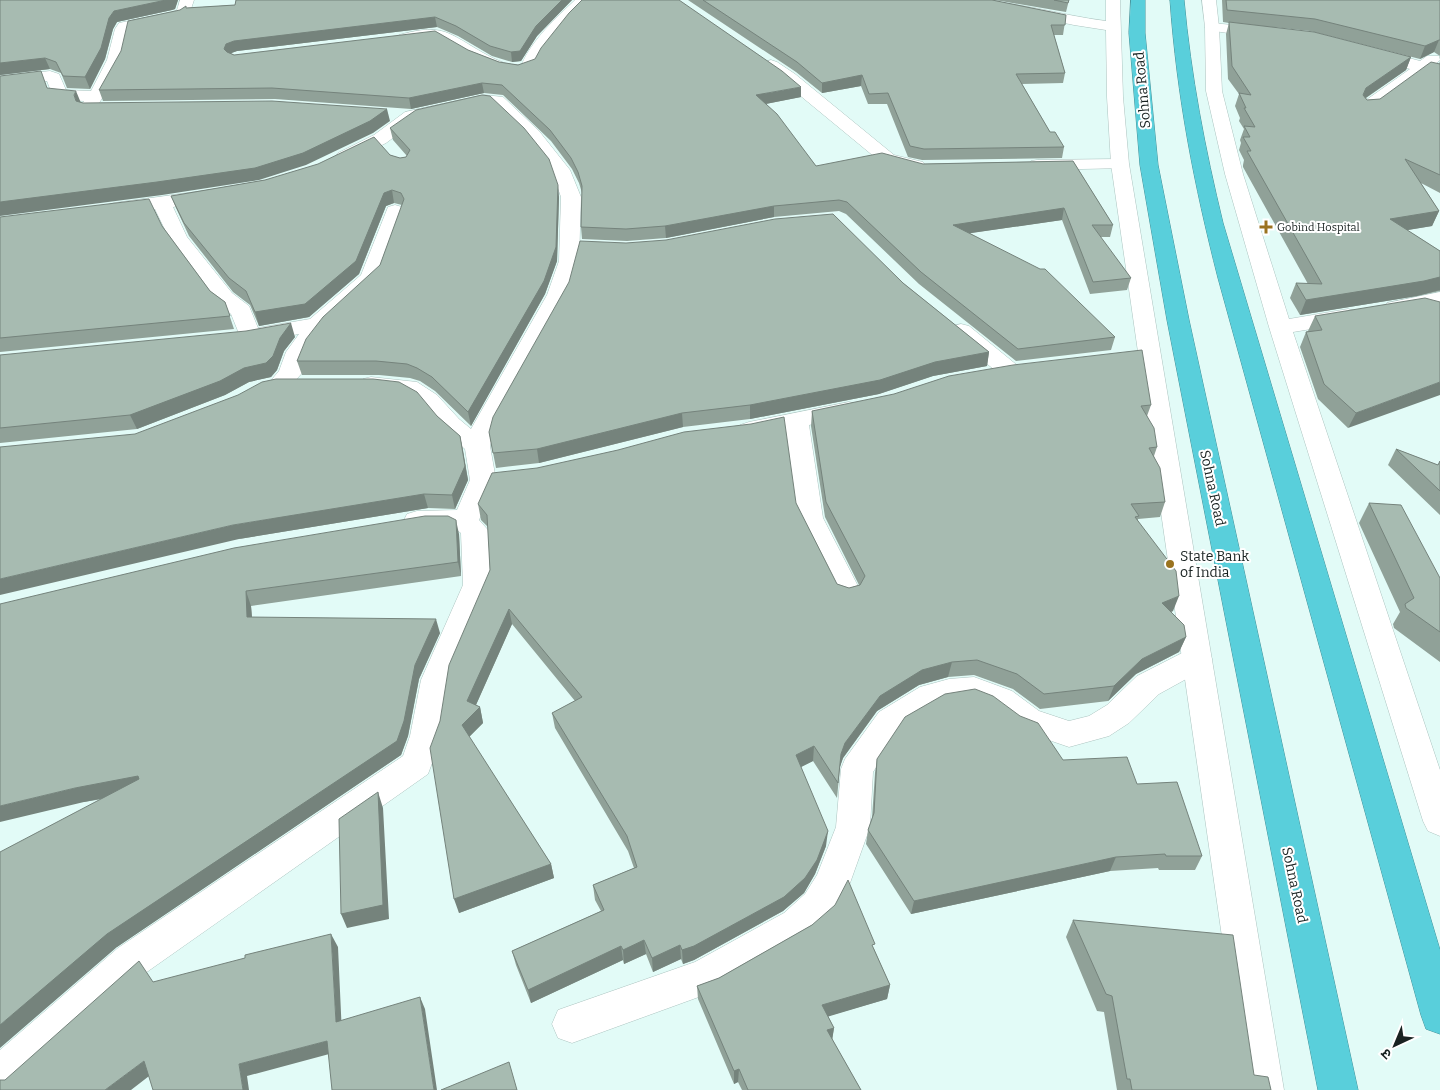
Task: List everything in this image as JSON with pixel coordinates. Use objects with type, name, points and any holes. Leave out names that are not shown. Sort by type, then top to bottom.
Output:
[{"type":"highway","name":"Sohna Road","points":[[1138,0],[1137,33],[1151,175],[1178,320],[1338,1090]]},
{"type":"highway","points":[[1177,0],[1179,36],[1199,168],[1440,1015]]},
{"type":"street","points":[[0,82],[50,76],[53,78],[60,94],[102,102],[104,85],[120,49],[120,34],[124,26],[178,15],[182,12],[187,0]]},
{"type":"street","points":[[385,40],[442,35],[472,54],[508,69],[518,70],[529,67],[533,56],[563,19],[583,0]]},
{"type":"street","points":[[972,0],[1074,21],[1113,13],[1120,164],[1138,355],[1197,659],[1264,1090]]},
{"type":"street","points":[[1208,0],[1212,28],[1214,91],[1234,174],[1280,327],[1440,821]]},
{"type":"street","points":[[1212,28],[1275,34]]},
{"type":"street","points":[[1361,50],[1440,72]]},
{"type":"street","points":[[1368,107],[1440,53]]},
{"type":"street","points":[[756,54],[789,76],[888,158],[922,168],[932,168]]},
{"type":"street","points":[[384,115],[411,116],[484,100],[496,101],[533,135],[561,170],[571,197],[580,247],[569,261],[558,295],[482,430],[477,446]]},
{"type":"street","points":[[330,163],[385,145],[411,116]]},
{"type":"street","points":[[1021,166],[1120,164]]},
{"type":"street","points":[[93,212],[231,192]]},
{"type":"street","points":[[162,203],[178,238],[224,298],[241,311],[240,337],[317,324]]},
{"type":"street","points":[[309,384],[269,386],[290,373],[297,352],[317,324],[370,278],[395,211]]},
{"type":"street","points":[[1280,327],[1430,301],[1440,311]]},
{"type":"street","points":[[948,321],[1020,370],[982,376]]},
{"type":"street","points":[[346,384],[409,387],[429,400],[450,424],[477,446],[492,479],[465,522]]},
{"type":"street","points":[[731,432],[875,403]]},
{"type":"street","points":[[796,420],[810,518],[847,592]]},
{"type":"street","points":[[0,1077],[131,961],[416,764],[426,736],[436,680],[477,585],[474,530],[465,522],[455,519],[428,519],[390,525]]},
{"type":"street","points":[[572,1024],[705,977],[797,925],[818,906],[832,883],[853,827],[857,769],[890,721],[931,696],[949,691],[974,689],[1001,700],[1028,720],[1069,734],[1098,727],[1118,714],[1148,685],[1197,659]]},
{"type":"building","points":[[0,0],[166,0],[114,11],[109,18],[101,48],[85,77],[63,76],[56,62],[45,58],[0,63]]},
{"type":"building","points":[[236,0],[562,0],[536,26],[520,51],[511,52],[490,46],[456,26],[435,17],[234,41],[226,44],[224,49],[234,55],[435,31],[468,50],[499,62],[518,65],[535,59],[541,48],[582,0],[679,0],[782,71],[801,87],[756,95],[777,114],[816,166],[882,153],[923,164],[1073,161],[1113,225],[1092,225],[1131,278],[1093,282],[1064,208],[953,225],[1040,269],[1045,269],[1115,337],[1018,349],[921,272],[847,202],[839,200],[774,206],[665,226],[626,229],[581,227],[582,186],[571,158],[550,130],[502,85],[482,83],[409,98],[272,88],[99,90],[121,51],[128,21],[180,10],[186,6],[186,8],[235,5]]},
{"type":"building","points":[[703,0],[992,0],[1066,15],[1065,25],[1051,25],[1065,73],[1016,74],[1050,132],[1055,132],[1064,147],[924,149],[910,146],[888,93],[869,94],[862,75],[822,83],[797,62]]},
{"type":"building","points":[[1054,0],[1069,0],[1068,3]]},
{"type":"building","points":[[1226,0],[1440,0],[1440,40],[1425,46],[1315,19],[1227,10]]},
{"type":"building","points":[[1229,22],[1314,32],[1411,57],[1366,88],[1363,95],[1367,100],[1380,99],[1431,62],[1440,64],[1440,175],[1405,159],[1439,211],[1390,219],[1440,251],[1440,277],[1306,300],[1296,283],[1322,284],[1247,151],[1251,151],[1243,137],[1250,137],[1244,126],[1255,127],[1244,108],[1246,108],[1239,93],[1251,95],[1232,66]]},
{"type":"building","points":[[41,71],[47,88],[76,91],[74,95],[76,101],[83,103],[272,101],[387,109],[370,121],[303,153],[255,168],[0,202],[0,76]]},
{"type":"building","points":[[482,95],[490,96],[524,128],[549,159],[558,185],[556,247],[544,281],[468,412],[432,377],[407,364],[376,361],[297,361],[306,339],[323,317],[380,265],[404,199],[401,193],[392,190],[384,193],[356,261],[305,304],[255,312],[246,291],[229,278],[184,223],[171,196],[265,180],[318,164],[374,137],[390,155],[400,158],[406,157],[410,150],[390,128],[416,110]]},
{"type":"building","points":[[149,199],[162,226],[210,291],[225,302],[230,316],[0,338],[0,217]]},
{"type":"building","points":[[833,214],[903,283],[989,352],[935,362],[880,380],[750,405],[682,413],[537,449],[493,453],[489,432],[493,417],[569,282],[580,241],[626,243],[666,240],[775,219]]},
{"type":"building","points":[[1425,298],[1440,302],[1440,382],[1356,413],[1324,384],[1306,332],[1322,330],[1315,316]]},
{"type":"building","points":[[291,323],[280,338],[273,356],[266,363],[244,368],[220,381],[130,415],[0,428],[0,355],[246,331]]},
{"type":"building","points":[[1142,350],[1151,405],[1141,406],[1154,428],[1157,447],[1149,448],[1160,468],[1165,502],[1131,504],[1139,516],[1135,517],[1176,571],[1179,596],[1162,603],[1184,625],[1186,637],[1142,659],[1114,686],[1044,694],[1017,674],[977,660],[952,662],[922,670],[880,696],[845,743],[841,754],[838,783],[814,746],[796,755],[828,831],[817,860],[805,878],[784,897],[694,946],[682,950],[680,945],[652,958],[644,940],[623,950],[621,946],[528,990],[512,951],[604,910],[593,885],[637,867],[627,836],[552,713],[582,697],[509,609],[467,701],[480,707],[462,725],[551,864],[454,899],[430,748],[440,721],[449,665],[490,570],[487,515],[478,504],[492,473],[537,468],[618,450],[684,432],[751,424],[784,417],[796,503],[837,584],[849,588],[860,585],[865,576],[826,502],[812,411],[894,394],[949,376],[1013,365]]},
{"type":"building","points":[[276,379],[373,379],[399,382],[417,392],[437,416],[460,436],[465,466],[452,495],[424,494],[233,525],[0,579],[0,447],[135,434],[238,395],[262,382]]},
{"type":"building","points":[[1396,449],[1438,465],[1440,461],[1440,491]]},
{"type":"building","points":[[1369,503],[1401,505],[1440,578],[1440,632],[1406,608],[1405,604],[1414,598]]},
{"type":"building","points":[[425,516],[448,516],[456,520],[458,562],[246,591],[247,617],[436,619],[415,665],[404,721],[397,741],[107,934],[0,1025],[0,852],[139,779],[138,776],[75,788],[0,806],[0,604],[234,548]]},
{"type":"building","points":[[975,689],[993,696],[1020,716],[1038,723],[1063,760],[1127,757],[1137,784],[1177,782],[1202,856],[1166,856],[1165,854],[1116,857],[914,901],[868,830],[874,813],[877,759],[905,717],[945,694]]},
{"type":"building","points":[[378,792],[383,905],[341,914],[339,819]]},
{"type":"building","points":[[848,880],[875,944],[872,945],[890,985],[822,1005],[834,1028],[827,1030],[861,1090],[748,1090],[739,1069],[734,1071],[697,986],[719,978],[812,925],[835,905]]},
{"type":"building","points":[[1073,920],[1233,935],[1254,1075],[1268,1077],[1271,1090],[1132,1090],[1130,1079],[1127,1079],[1112,996],[1106,994]]},
{"type":"building","points":[[331,934],[336,1022],[420,997],[434,1090],[332,1090],[327,1041],[239,1064],[243,1090],[153,1090],[144,1061],[105,1090],[0,1090],[0,1080],[5,1080],[139,961],[153,982],[245,958],[245,955]]},
{"type":"building","points":[[509,1062],[517,1090],[441,1090]]},
{"type":"place","name":"Gobind Hospital","points":[[1266,227]]},
{"type":"place","name":"State Bank of India","points":[[1170,564]]}]
